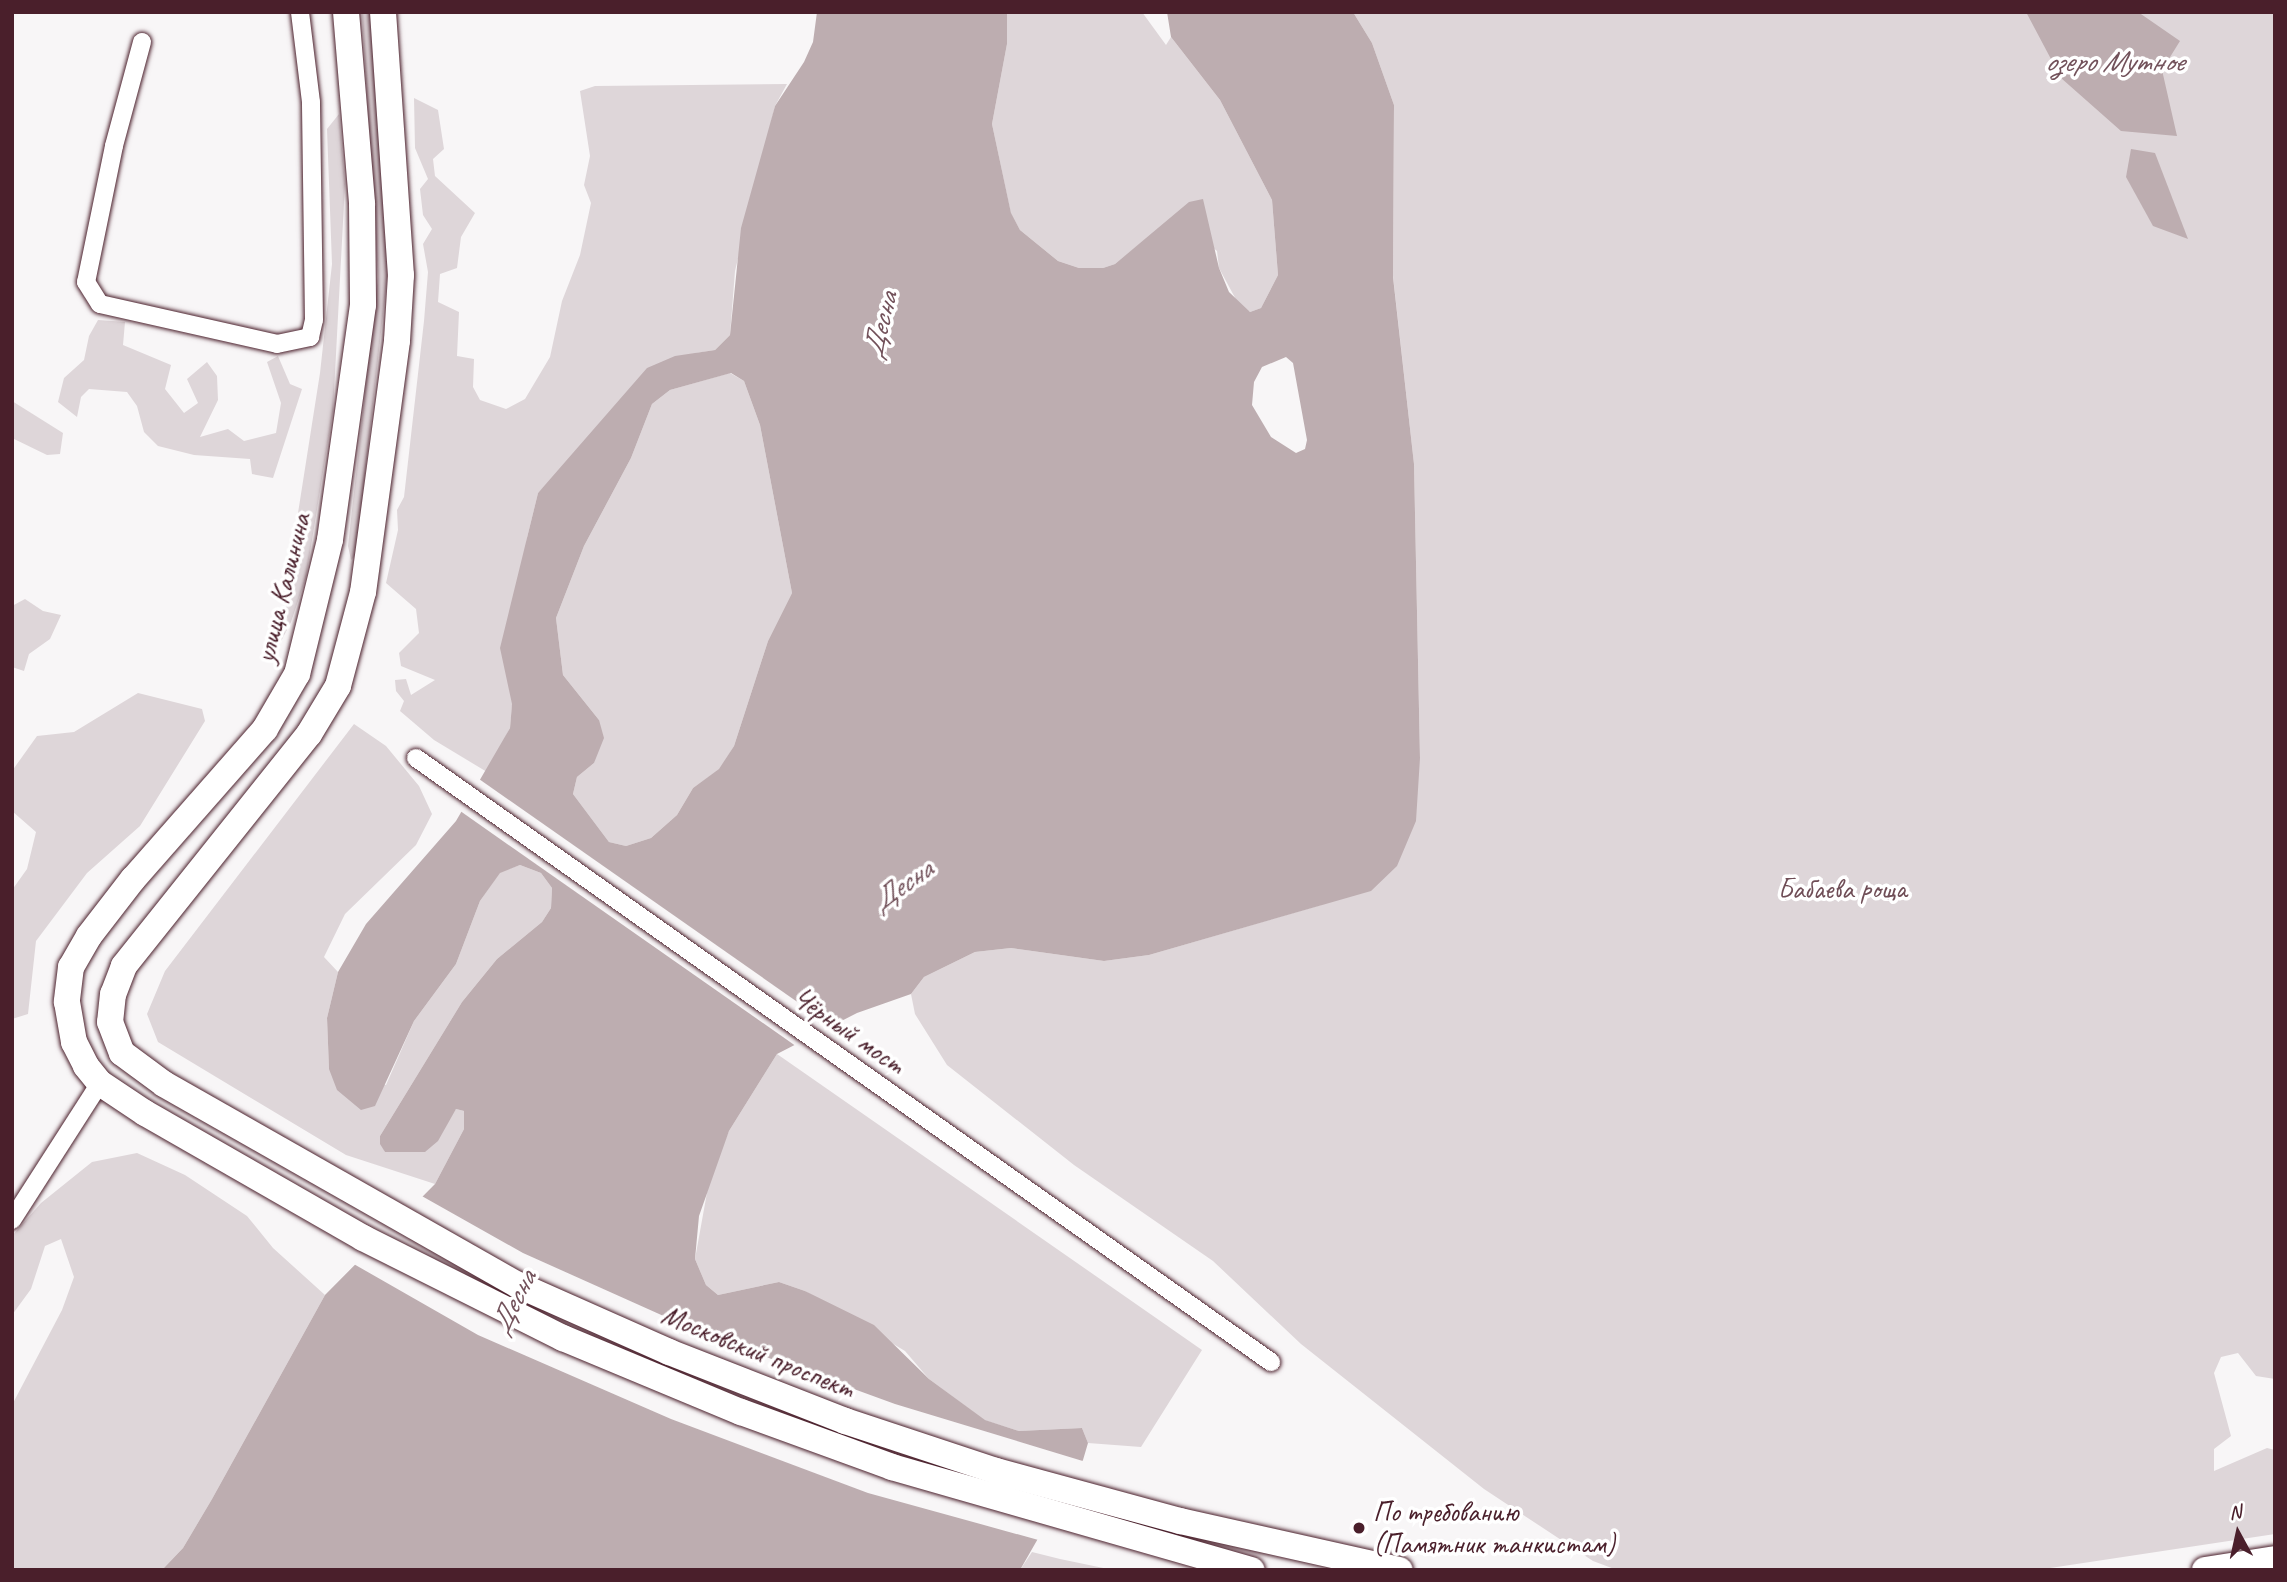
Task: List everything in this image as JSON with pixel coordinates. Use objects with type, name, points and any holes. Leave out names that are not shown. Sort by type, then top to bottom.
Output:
[{"type":"main road","name":"улица Калинина","points":[[145,1113],[100,1083],[74,1042],[67,1002],[71,967],[89,936],[133,879],[265,729],[298,674],[325,561],[360,337],[364,274],[346,12]]},
{"type":"main road","name":"Московский проспект","points":[[383,12],[401,275],[393,369],[363,592],[338,686],[309,734],[124,966],[113,993],[110,1022],[122,1053],[153,1077],[518,1285],[626,1334],[900,1440],[1180,1521],[1400,1570]]},
{"type":"main road","name":"Московский проспект","points":[[145,1113],[363,1238],[563,1338],[741,1412],[892,1466],[1171,1550],[1252,1570]]},
{"type":"main road","points":[[2205,1570],[2275,1559]]},
{"type":"street","points":[[142,42],[114,146],[86,282],[100,304],[277,344],[310,337],[314,320],[311,102],[300,12]]},
{"type":"street","name":"Чёрный мост","points":[[420,761],[1271,1362]]},
{"type":"street","points":[[12,1220],[100,1083]]},
{"type":"green space","points":[[362,12],[371,12],[388,270],[356,555],[351,560],[348,546],[378,277]]},
{"type":"green space","points":[[1007,12],[1142,12],[1166,45],[1171,37],[1220,100],[1272,200],[1278,275],[1261,308],[1250,312],[1240,307],[1219,268],[1217,251],[1174,216],[1115,264],[1103,268],[1079,268],[1058,261],[1020,230],[1011,214],[992,124],[1007,44]]},
{"type":"green space","name":"Бабаева роща","points":[[1353,12],[2275,12],[2275,1379],[2256,1376],[2238,1353],[2221,1357],[2214,1373],[2231,1436],[2214,1449],[2214,1471],[2267,1448],[2275,1450],[2275,1534],[2037,1570],[1617,1570],[1593,1561],[1484,1489],[1301,1344],[1213,1261],[1074,1165],[947,1065],[915,1014],[911,994],[924,977],[975,952],[1011,948],[1104,961],[1149,955],[1321,905],[1420,758],[1414,464],[1393,276],[1394,105],[1372,43]]},
{"type":"green space","points":[[787,84],[775,106],[735,271],[730,335],[715,350],[696,353],[581,448],[538,493],[527,538],[510,728],[487,772],[434,740],[400,711],[404,701],[396,691],[395,680],[406,679],[411,695],[435,680],[401,666],[399,653],[419,633],[416,609],[386,583],[398,530],[397,510],[404,497],[424,321],[428,272],[423,244],[432,229],[423,215],[420,189],[428,179],[415,148],[414,98],[438,110],[444,149],[433,159],[435,176],[475,213],[461,237],[457,268],[440,274],[438,302],[459,312],[457,356],[474,359],[473,387],[480,400],[506,409],[525,399],[550,357],[562,301],[580,255],[591,203],[584,185],[590,156],[580,91],[595,86]]},
{"type":"green space","points":[[339,114],[345,184],[333,411],[306,577],[291,622],[274,655],[295,568],[298,513],[320,373],[332,264],[327,129]]},
{"type":"green space","points":[[98,320],[125,322],[123,345],[171,365],[165,389],[184,413],[198,403],[187,379],[207,362],[217,376],[218,400],[200,437],[228,429],[244,441],[276,433],[281,403],[267,362],[278,356],[290,384],[302,389],[273,478],[252,474],[250,459],[194,455],[158,446],[144,432],[137,406],[127,392],[89,389],[81,397],[77,417],[58,402],[64,378],[84,360],[89,336]]},
{"type":"green space","points":[[730,373],[744,381],[760,425],[792,593],[768,641],[734,746],[720,769],[693,788],[677,815],[651,838],[626,846],[609,842],[573,794],[577,777],[594,763],[599,720],[563,675],[556,618],[584,546],[631,458],[652,404],[670,390]]},
{"type":"green space","points":[[12,401],[63,433],[60,454],[47,455],[12,438]]},
{"type":"green space","points":[[25,599],[43,611],[61,615],[50,639],[29,654],[24,671],[12,667],[12,606]]},
{"type":"green space","points":[[138,693],[202,709],[205,721],[140,826],[87,873],[36,941],[28,1014],[12,1019],[12,890],[27,869],[36,832],[12,811],[12,771],[37,736],[74,732]]},
{"type":"green space","points":[[354,724],[386,746],[419,786],[432,814],[416,845],[345,914],[324,957],[338,972],[327,1018],[329,1069],[386,1085],[414,1021],[456,964],[480,901],[500,872],[520,865],[541,873],[552,888],[551,908],[542,922],[497,959],[462,1002],[380,1136],[385,1152],[397,1152],[446,1122],[456,1109],[464,1111],[464,1129],[435,1184],[346,1155],[158,1042],[147,1014],[165,971]]},
{"type":"green space","points":[[777,1054],[1202,1350],[1141,1447],[1088,1443],[1082,1428],[1019,1431],[984,1420],[929,1379],[905,1351],[805,1291],[779,1282],[718,1295],[706,1285],[695,1259],[710,1176],[729,1131]]},
{"type":"green space","points":[[137,1153],[185,1175],[247,1216],[273,1248],[325,1295],[183,1548],[162,1570],[12,1570],[12,1405],[62,1310],[74,1277],[61,1239],[45,1246],[31,1289],[12,1315],[12,1236],[41,1203],[92,1162]]},
{"type":"green space","points":[[1032,1552],[1060,1559],[1113,1570],[1020,1570]]},
{"type":"water","name":"Десна","points":[[817,12],[1007,12],[1007,44],[992,124],[1011,213],[1020,230],[1058,261],[1079,268],[1103,268],[1115,264],[1189,202],[1203,199],[1219,268],[1229,292],[1250,312],[1261,308],[1278,275],[1272,200],[1220,100],[1171,37],[1167,12],[1353,12],[1372,43],[1394,105],[1393,277],[1414,464],[1420,758],[1416,821],[1397,866],[1371,891],[1149,955],[1104,961],[1011,948],[975,952],[924,977],[911,994],[857,1013],[777,1054],[729,1131],[699,1216],[695,1259],[706,1285],[718,1295],[779,1282],[805,1291],[874,1325],[929,1379],[985,1420],[1019,1431],[1082,1428],[1088,1443],[1083,1460],[1020,1570],[162,1570],[183,1548],[325,1295],[435,1184],[464,1129],[464,1111],[456,1109],[438,1141],[425,1152],[385,1152],[380,1144],[380,1136],[462,1002],[497,959],[542,922],[551,908],[552,888],[541,873],[520,865],[500,873],[480,901],[456,964],[414,1021],[375,1106],[361,1110],[337,1090],[329,1069],[327,1018],[338,972],[366,924],[456,821],[510,728],[512,704],[500,648],[538,493],[647,368],[675,356],[715,350],[730,335],[741,228],[775,106],[804,62],[813,42]],"holes":[[[1286,357],[1293,363],[1307,440],[1305,449],[1296,453],[1271,437],[1252,405],[1254,382],[1262,367]],[[731,373],[744,381],[760,425],[792,593],[768,641],[734,746],[719,769],[693,788],[677,815],[651,838],[626,846],[609,842],[573,794],[577,777],[594,763],[604,738],[599,720],[563,675],[556,618],[584,546],[631,458],[652,404],[670,390]]]},
{"type":"water","name":"озеро Мутное","points":[[2026,12],[2138,12],[2180,41],[2162,70],[2177,136],[2121,131],[2061,78]]},
{"type":"water","name":"озеро Мутное","points":[[2131,149],[2155,153],[2188,239],[2153,226],[2126,177]]},
{"type":"pier","points":[[479,779],[834,1027],[812,1058],[458,809]]},
{"type":"pier","points":[[420,1195],[523,1253],[706,1335],[895,1404],[1086,1462],[1042,1541],[868,1493],[671,1419],[478,1335],[352,1263]]},
{"type":"place","name":"По требованию (Памятник танкистам)","points":[[1359,1528]]}]
